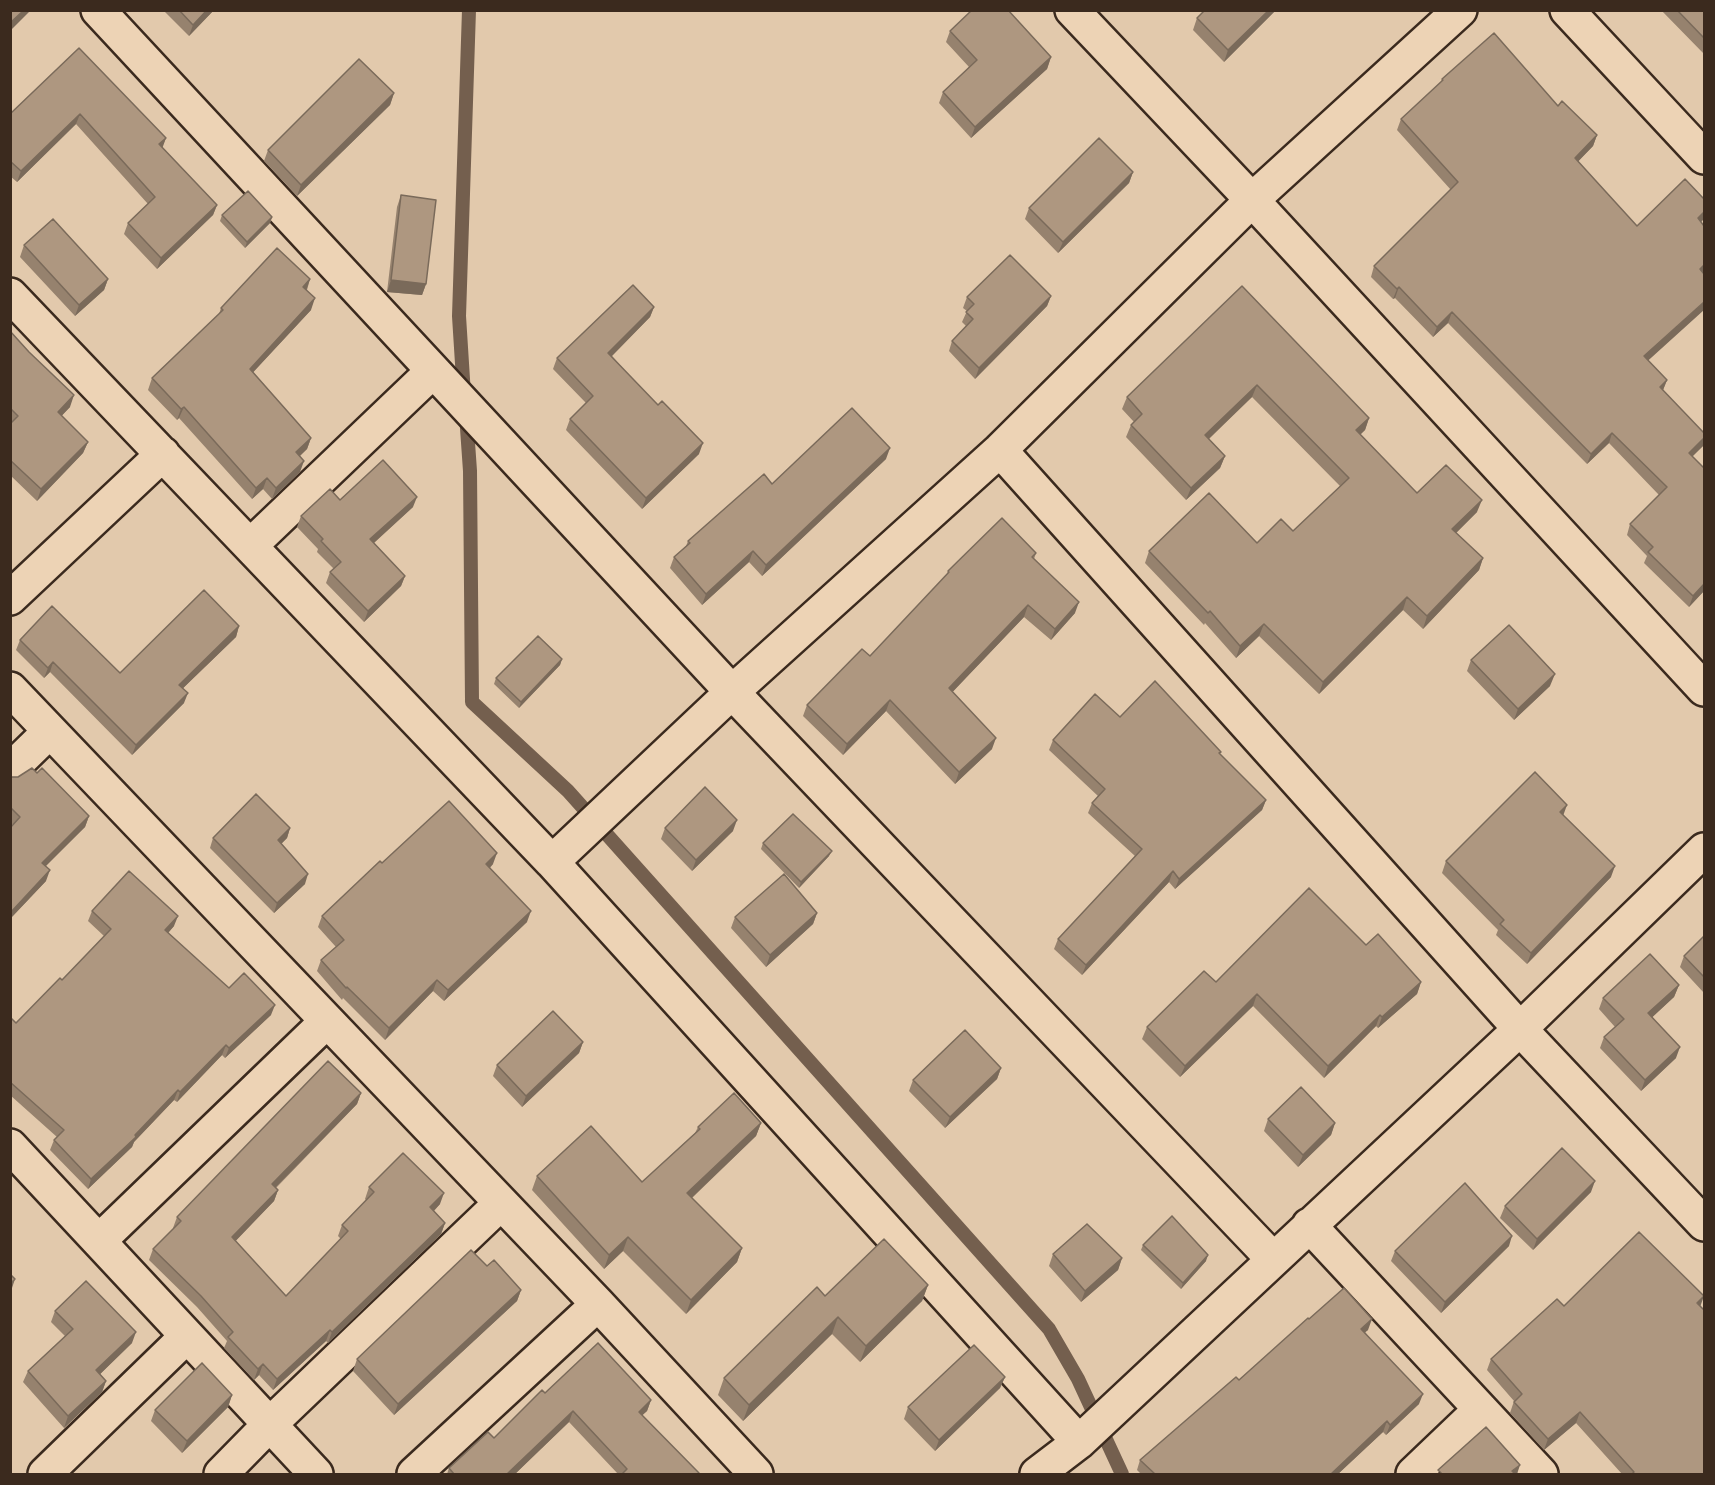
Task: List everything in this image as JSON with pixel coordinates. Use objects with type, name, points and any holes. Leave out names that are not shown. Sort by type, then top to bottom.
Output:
[{"type":"street","points":[[98,10],[732,692],[1273,1259]]},
{"type":"street","points":[[1072,10],[1252,200],[1704,689]]},
{"type":"street","points":[[552,861],[732,692],[1000,450],[1252,200],[1460,10]]},
{"type":"street","points":[[1567,10],[1704,157]]},
{"type":"street","points":[[10,295],[552,861],[1059,1463],[1309,1225],[1520,1029],[1704,850]]},
{"type":"street","points":[[250,546],[433,371]]},
{"type":"street","points":[[1000,450],[1520,1029],[1704,1224]]},
{"type":"street","points":[[10,598],[163,454]]},
{"type":"street","points":[[10,689],[597,1304],[756,1474]]},
{"type":"street","points":[[10,770],[50,730]]},
{"type":"street","points":[[99,1241],[327,1021]]},
{"type":"street","points":[[10,1146],[316,1474]]},
{"type":"street","points":[[221,1474],[269,1425],[501,1203]]},
{"type":"street","points":[[1309,1225],[1541,1474]]},
{"type":"street","points":[[414,1474],[597,1304]]},
{"type":"street","points":[[45,1474],[187,1336]]},
{"type":"street","points":[[1413,1474],[1480,1410]]},
{"type":"building","points":[[10,10],[24,10],[10,23]]},
{"type":"building","points":[[179,10],[207,10],[193,25]]},
{"type":"building","points":[[972,10],[1008,10],[1051,57],[975,127],[943,92],[977,60],[950,31]]},
{"type":"building","points":[[1205,10],[1269,10],[1228,50],[1197,18]]},
{"type":"building","points":[[1677,10],[1704,10],[1704,38]]},
{"type":"building","points":[[1494,33],[1558,106],[1562,101],[1597,135],[1575,158],[1637,226],[1685,179],[1704,199],[1704,212],[1698,218],[1704,226],[1704,265],[1700,269],[1704,274],[1704,302],[1644,356],[1667,380],[1660,387],[1704,433],[1704,438],[1689,453],[1704,468],[1704,584],[1693,596],[1648,552],[1653,547],[1630,524],[1667,487],[1612,433],[1591,454],[1452,312],[1437,327],[1399,287],[1397,289],[1374,266],[1458,182],[1401,119]]},
{"type":"building","points":[[79,48],[166,138],[159,144],[217,205],[161,258],[128,223],[155,197],[80,114],[21,171],[10,161],[10,114]]},
{"type":"building","points":[[359,59],[394,93],[301,185],[268,150]]},
{"type":"building","points":[[1099,138],[1133,172],[1063,242],[1029,208]]},
{"type":"building","points":[[248,191],[272,217],[247,242],[222,215]]},
{"type":"building","points":[[401,195],[436,200],[426,284],[391,280]]},
{"type":"building","points":[[53,219],[108,279],[79,305],[24,245]]},
{"type":"building","points":[[277,248],[310,279],[303,287],[315,298],[250,369],[311,438],[296,452],[304,461],[276,488],[267,478],[256,488],[184,407],[181,409],[152,378],[223,310],[221,308]]},
{"type":"building","points":[[1010,255],[1051,296],[979,368],[952,341],[973,319],[966,312],[974,304],[967,297]]},
{"type":"building","points":[[633,285],[654,307],[608,353],[658,405],[662,401],[703,443],[646,498],[570,419],[593,396],[557,358]]},
{"type":"building","points":[[1242,286],[1369,418],[1356,430],[1417,493],[1446,465],[1482,500],[1452,529],[1483,558],[1427,616],[1407,597],[1323,682],[1264,624],[1240,646],[1210,611],[1208,613],[1149,551],[1209,493],[1257,543],[1281,519],[1293,531],[1349,478],[1257,385],[1205,435],[1225,456],[1191,488],[1131,425],[1142,414],[1127,397]]},
{"type":"building","points":[[10,331],[74,395],[58,412],[88,442],[41,489],[10,460],[10,424],[18,416],[10,408]]},
{"type":"building","points":[[852,408],[890,448],[766,565],[753,551],[706,594],[674,557],[690,543],[688,541],[764,474],[772,484]]},
{"type":"building","points":[[383,460],[417,497],[370,539],[405,576],[368,611],[330,572],[341,562],[301,516],[330,489],[340,500]]},
{"type":"building","points":[[1002,518],[1036,553],[1032,557],[1079,602],[1055,629],[1028,605],[949,688],[996,738],[959,772],[890,700],[847,744],[807,705],[862,649],[870,656],[948,571]]},
{"type":"building","points":[[204,590],[239,626],[179,685],[188,693],[136,745],[53,662],[48,668],[20,640],[52,606],[120,673]]},
{"type":"building","points":[[1509,625],[1555,674],[1518,709],[1471,660]]},
{"type":"building","points":[[538,636],[562,659],[521,702],[496,678]]},
{"type":"building","points":[[1155,681],[1221,752],[1219,753],[1266,800],[1179,879],[1173,871],[1086,965],[1058,939],[1142,849],[1092,803],[1105,789],[1053,740],[1095,694],[1120,717]]},
{"type":"building","points":[[32,768],[37,773],[42,768],[89,816],[42,863],[50,870],[11,912],[10,828],[20,817],[10,807],[10,777],[18,777]]},
{"type":"building","points":[[1535,772],[1567,805],[1560,812],[1615,866],[1531,953],[1500,924],[1504,920],[1446,861]]},
{"type":"building","points":[[705,787],[737,820],[696,860],[665,828]]},
{"type":"building","points":[[256,794],[290,828],[278,840],[308,874],[277,903],[213,838]]},
{"type":"building","points":[[449,801],[497,853],[486,864],[531,911],[448,990],[437,980],[389,1028],[346,988],[321,960],[344,940],[322,916],[380,861],[382,863]]},
{"type":"building","points":[[793,814],[832,851],[801,882],[763,843]]},
{"type":"building","points":[[129,871],[178,916],[165,930],[229,988],[244,973],[275,1005],[229,1048],[226,1045],[180,1092],[178,1090],[135,1135],[136,1137],[91,1179],[54,1140],[64,1130],[10,1082],[10,1017],[16,1023],[111,929],[92,911]]},
{"type":"building","points":[[784,874],[817,913],[770,955],[735,917]]},
{"type":"building","points":[[1309,888],[1366,945],[1378,934],[1421,982],[1382,1017],[1380,1015],[1328,1066],[1257,994],[1185,1066],[1147,1027],[1204,971],[1216,982]]},
{"type":"building","points":[[1704,936],[1704,977],[1684,956]]},
{"type":"building","points":[[1650,954],[1679,985],[1648,1013],[1680,1047],[1645,1080],[1604,1037],[1624,1019],[1603,998]]},
{"type":"building","points":[[553,1011],[583,1042],[526,1096],[497,1065]]},
{"type":"building","points":[[965,1030],[1001,1068],[950,1117],[913,1080]]},
{"type":"building","points":[[328,1061],[361,1093],[272,1184],[278,1190],[232,1237],[286,1296],[348,1231],[342,1225],[374,1192],[369,1187],[403,1153],[444,1193],[430,1207],[445,1223],[332,1332],[330,1330],[277,1379],[263,1364],[258,1369],[228,1337],[233,1332],[201,1296],[153,1249],[181,1221],[177,1217]]},
{"type":"building","points":[[1301,1087],[1335,1123],[1303,1155],[1268,1119]]},
{"type":"building","points":[[734,1093],[761,1123],[687,1193],[742,1248],[691,1300],[628,1237],[609,1255],[537,1176],[591,1126],[642,1182],[700,1129],[698,1127]]},
{"type":"building","points":[[1562,1148],[1595,1181],[1537,1239],[1505,1206]]},
{"type":"building","points":[[1465,1183],[1512,1236],[1445,1302],[1395,1251]]},
{"type":"building","points":[[1172,1216],[1208,1255],[1183,1283],[1143,1245]]},
{"type":"building","points":[[1087,1224],[1122,1258],[1085,1291],[1053,1254]]},
{"type":"building","points":[[1639,1232],[1704,1296],[1697,1303],[1704,1310],[1704,1474],[1632,1474],[1634,1472],[1580,1412],[1548,1439],[1514,1402],[1522,1394],[1491,1359],[1557,1299],[1564,1306]]},
{"type":"building","points":[[884,1239],[928,1285],[866,1346],[838,1317],[749,1405],[724,1378],[817,1287],[825,1296]]},
{"type":"building","points":[[471,1250],[487,1266],[494,1260],[521,1290],[398,1404],[357,1359]]},
{"type":"building","points":[[10,1274],[15,1279],[10,1284]]},
{"type":"building","points":[[86,1281],[136,1332],[96,1370],[106,1381],[68,1416],[28,1371],[73,1329],[55,1311]]},
{"type":"building","points":[[1344,1288],[1372,1319],[1361,1329],[1423,1394],[1390,1425],[1387,1421],[1331,1474],[1155,1474],[1140,1460],[1236,1377],[1239,1380]]},
{"type":"building","points":[[598,1343],[651,1400],[639,1412],[699,1473],[622,1474],[627,1469],[573,1411],[507,1474],[454,1474],[449,1468],[488,1432],[494,1438],[542,1390],[545,1393]]},
{"type":"building","points":[[974,1345],[1005,1377],[939,1440],[908,1407]]},
{"type":"building","points":[[202,1363],[232,1395],[187,1441],[155,1410]]},
{"type":"building","points":[[1486,1427],[1520,1465],[1512,1471],[1515,1474],[1442,1474],[1438,1470]]},
{"type":"waterway","points":[[464,395],[459,316],[469,10]]},
{"type":"waterway","points":[[466,414],[470,471],[472,702],[568,791],[1049,1329],[1078,1379],[1122,1474]]}]
